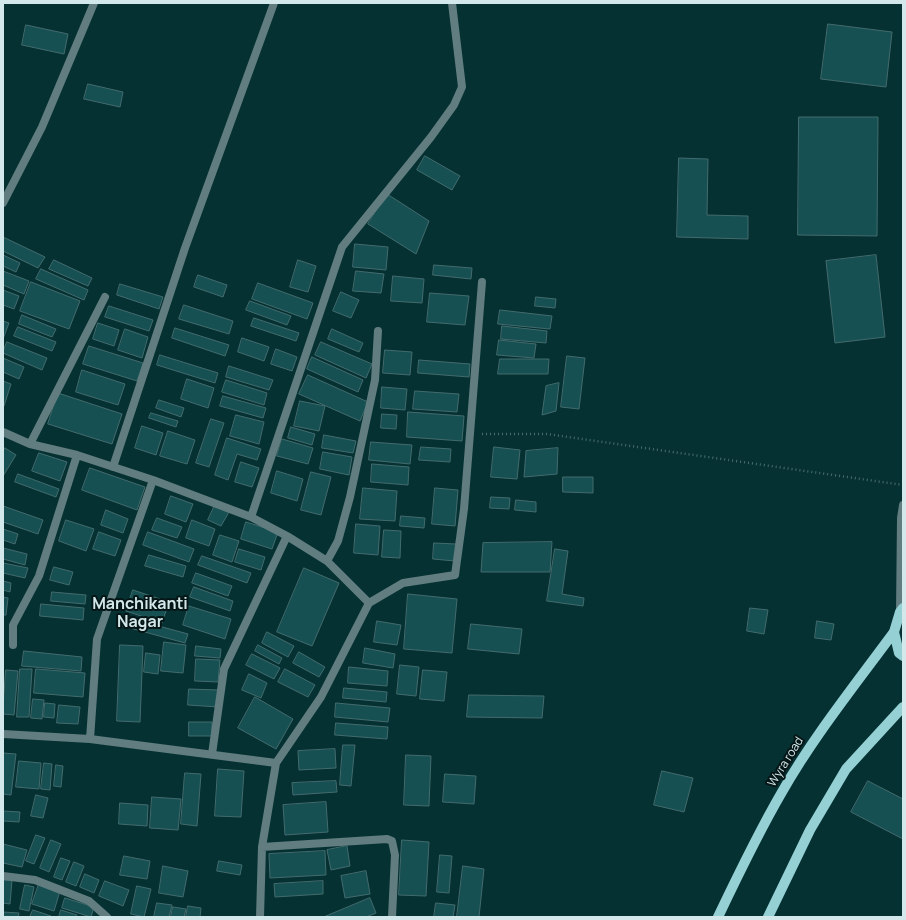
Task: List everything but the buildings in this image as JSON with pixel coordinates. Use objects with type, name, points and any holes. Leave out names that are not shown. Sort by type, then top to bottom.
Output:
[{"type":"main road","name":"Wyra road","points":[[718,917],[752,846],[782,792],[809,748],[894,632],[901,610]]},
{"type":"main road","points":[[894,632],[899,653],[903,656]]},
{"type":"main road","points":[[768,917],[810,830],[846,769],[903,707]]},
{"type":"street","points":[[3,203],[42,127],[94,3]]},
{"type":"street","points":[[113,467],[185,248],[274,3]]},
{"type":"street","points":[[251,517],[342,247],[431,137],[454,105],[462,87],[452,3]]},
{"type":"street","points":[[260,917],[262,847],[276,763],[321,696],[369,603],[403,583],[455,575],[464,509],[482,282]]},
{"type":"street","points":[[30,444],[105,297]]},
{"type":"street","points":[[327,561],[338,541],[350,497],[375,380],[378,331]]},
{"type":"street","points":[[3,432],[30,444],[77,455],[154,480],[251,517],[287,536],[327,561],[369,603]]},
{"type":"street","points":[[13,646],[13,625],[39,576],[77,455]]},
{"type":"street","points":[[90,739],[97,639],[127,550],[154,480]]},
{"type":"street","points":[[901,610],[901,518],[903,505]]},
{"type":"street","points":[[212,754],[224,669],[287,536]]},
{"type":"street","points":[[3,734],[90,739],[276,763]]},
{"type":"street","points":[[262,847],[392,841],[395,855],[392,917]]},
{"type":"street","points":[[3,876],[35,880],[82,898],[89,901],[107,917]]},
{"type":"path","points":[[470,434],[547,434],[903,485]]},
{"type":"district","name":"Manchikanti Nagar","points":[[140,614]]}]
